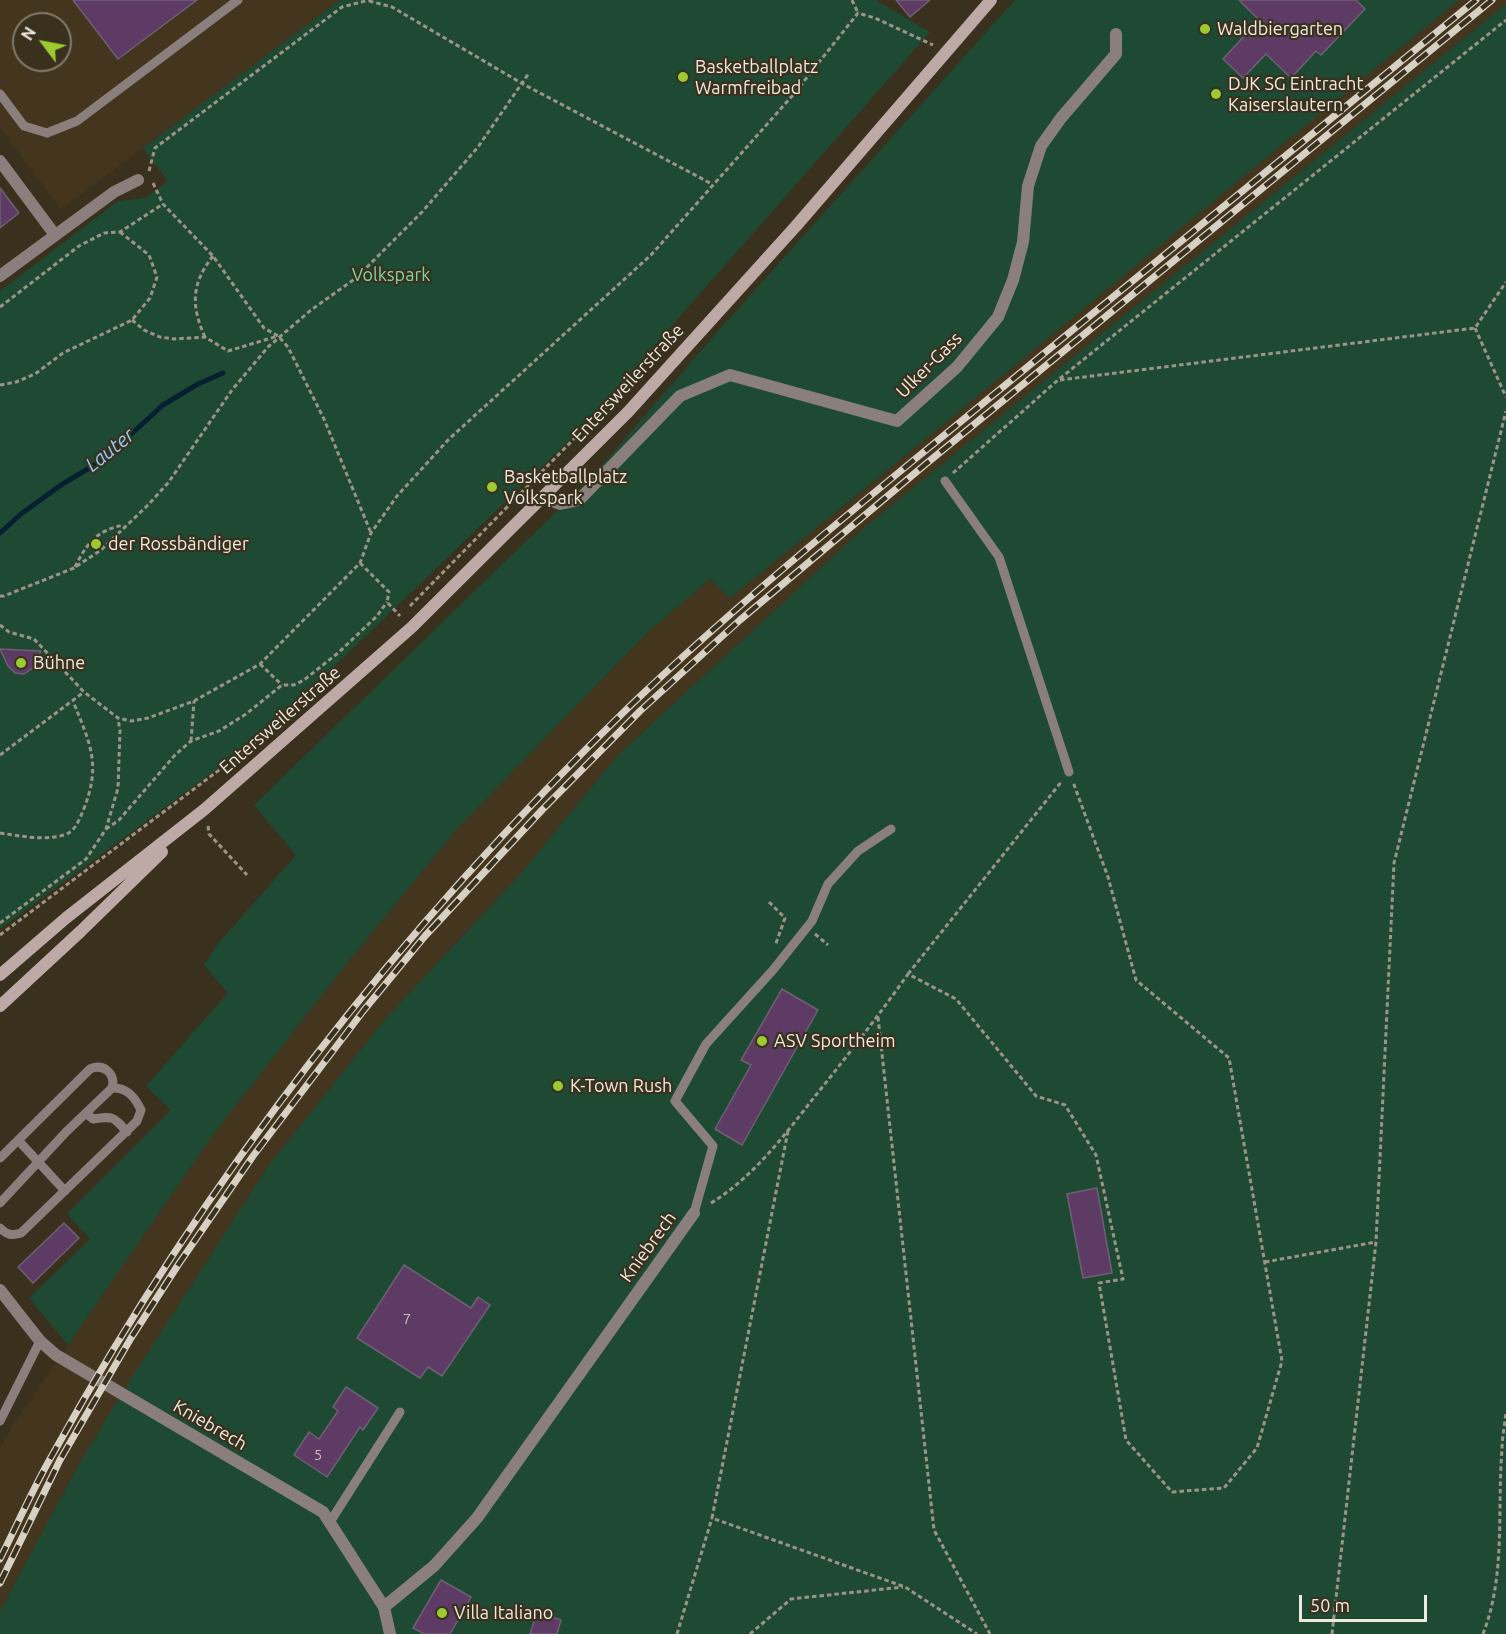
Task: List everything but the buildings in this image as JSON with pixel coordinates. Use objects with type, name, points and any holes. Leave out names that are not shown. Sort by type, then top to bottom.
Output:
[{"type":"main road","name":"Entersweilerstraße","points":[[0,1006],[81,931],[205,809],[412,627],[544,498],[628,412],[780,244],[992,0]]},
{"type":"main road","name":"Entersweilerstraße","points":[[0,975],[66,918],[205,809]]},
{"type":"street","name":"Ulker-Gass","points":[[544,498],[560,504],[579,500],[680,396],[730,375],[897,421],[957,367],[998,317],[1014,280],[1021,251],[1028,186],[1041,146],[1061,118],[1116,54],[1116,34]]},
{"type":"street","points":[[0,161],[55,235]]},
{"type":"street","points":[[0,276],[114,192],[138,180]]},
{"type":"street","name":"Kniebrech","points":[[384,1607],[434,1566],[477,1518],[694,1213]]},
{"type":"street","name":"Kniebrech","points":[[0,1290],[40,1341],[56,1355],[323,1512],[384,1607],[390,1634]]},
{"type":"lane","points":[[0,94],[24,126],[47,133],[77,121],[238,0]]},
{"type":"lane","points":[[945,481],[999,557],[1069,772]]},
{"type":"lane","points":[[694,1213],[714,1146],[675,1101],[706,1044],[812,921],[828,884],[858,851],[891,829]]},
{"type":"lane","points":[[0,1158],[90,1069],[98,1066],[105,1068],[111,1074],[113,1082],[111,1088],[0,1203]]},
{"type":"lane","points":[[0,1228],[5,1233],[14,1236],[21,1233],[137,1121],[141,1110],[137,1100],[128,1092],[119,1088],[111,1088]]},
{"type":"lane","points":[[86,1113],[93,1119],[108,1115],[127,1132]]},
{"type":"lane","points":[[18,1140],[65,1191]]},
{"type":"lane","points":[[0,1421],[40,1341]]},
{"type":"lane","points":[[330,1522],[400,1412]]},
{"type":"path","points":[[138,180],[148,173],[155,148],[342,7],[369,0],[392,7],[523,84],[712,184]]},
{"type":"path","points":[[852,0],[858,14]]},
{"type":"path","points":[[858,14],[875,18],[936,46],[930,53]]},
{"type":"path","points":[[0,625],[9,632],[34,639],[84,692],[118,718],[131,721],[148,718],[194,701],[260,664],[360,563],[371,533],[397,496],[449,439],[651,255],[793,95],[858,14]]},
{"type":"path","points":[[945,481],[1058,380],[1506,20]]},
{"type":"path","points":[[0,596],[74,568],[101,550],[148,505],[168,483],[232,390],[278,336],[356,278],[422,212],[478,147],[530,73]]},
{"type":"path","points":[[153,183],[163,204],[213,256],[264,328],[278,336],[288,346],[324,419],[371,533]]},
{"type":"path","points":[[0,307],[79,246],[104,233],[120,232],[163,204]]},
{"type":"path","points":[[0,385],[16,382],[35,374],[63,354],[132,320],[150,298],[157,277],[149,255],[120,232]]},
{"type":"path","points":[[213,256],[204,268],[197,284],[194,300],[197,319],[205,337],[228,351],[278,336]]},
{"type":"path","points":[[1058,380],[1475,328],[1506,282]]},
{"type":"path","points":[[132,320],[144,330],[160,337],[174,339],[205,337]]},
{"type":"path","points":[[1475,328],[1506,397]]},
{"type":"path","points":[[408,608],[674,338]]},
{"type":"path","points":[[1332,1634],[1376,1242],[1394,863],[1506,411]]},
{"type":"path","points":[[74,568],[85,546],[96,536],[115,527],[127,525]]},
{"type":"path","points":[[106,829],[119,820],[175,755],[191,741],[219,731],[246,714],[282,685],[294,685],[304,680],[339,653],[377,616],[387,602],[389,592],[360,563]]},
{"type":"path","points":[[387,602],[400,616]]},
{"type":"path","points":[[260,664],[282,685]]},
{"type":"path","points":[[0,755],[84,692]]},
{"type":"path","points":[[0,833],[39,838],[66,835],[79,820],[89,796],[94,772],[92,749],[73,701]]},
{"type":"path","points":[[191,741],[194,701]]},
{"type":"path","points":[[0,923],[86,859],[106,829],[118,788],[120,731],[118,718]]},
{"type":"path","points":[[0,935],[265,736]]},
{"type":"path","points":[[908,974],[956,999],[1036,1096],[1065,1105],[1096,1155],[1123,1279],[1100,1283],[1126,1440],[1172,1492],[1224,1488],[1257,1448],[1282,1361],[1229,1058],[1136,980],[1108,877],[1069,772]]},
{"type":"path","name":"Kniebrech","points":[[694,1213],[733,1190],[788,1130],[878,1017],[908,974],[1069,772]]},
{"type":"path","points":[[205,809],[209,834],[247,875]]},
{"type":"path","points":[[769,902],[785,918],[770,958],[772,970]]},
{"type":"path","points":[[878,1017],[934,1530],[990,1634]]},
{"type":"path","points":[[677,1634],[712,1518],[788,1130]]},
{"type":"path","points":[[1265,1262],[1376,1242]]},
{"type":"path","points":[[1483,1634],[1490,1617],[1501,1554],[1502,1449],[1506,1412]]},
{"type":"path","points":[[712,1518],[905,1587],[977,1634]]},
{"type":"path","points":[[750,1634],[791,1599],[905,1587]]},
{"type":"shaded area","points":[[0,0],[340,0],[61,209],[0,128]]},
{"type":"shaded area","points":[[1459,0],[1506,0],[1506,4],[866,526],[618,755],[517,878],[386,1018],[269,1165],[132,1377],[79,1464],[0,1611],[0,1448],[13,1425],[212,1136],[343,968],[457,829],[647,633],[710,579],[730,598]]},
{"type":"green space","name":"Volkspark","points":[[340,0],[876,0],[930,32],[581,429],[263,735],[0,929],[0,291],[118,201],[145,198],[168,181],[143,148]]},
{"type":"green space","points":[[1015,0],[1459,0],[730,598],[710,579],[647,633],[457,829],[343,968],[212,1136],[68,1345],[29,1298],[90,1239],[67,1214],[171,1110],[146,1086],[228,993],[204,965],[217,945],[296,855],[254,805],[588,481],[719,330]]},
{"type":"green space","points":[[1506,4],[1506,1634],[0,1634],[0,1611],[79,1464],[132,1377],[269,1165],[386,1018],[517,878],[618,755],[866,526]]},
{"type":"waterway","name":"Lauter","points":[[0,533],[21,514],[61,485],[104,459],[163,405],[198,384],[223,373]]},
{"type":"railway","points":[[0,1559],[33,1491],[113,1349],[177,1249],[244,1152],[315,1057],[389,965],[467,875],[547,789],[674,665],[806,549],[1476,0]]},
{"type":"railway","points":[[0,1583],[60,1460],[131,1338],[253,1156],[364,1010],[425,936],[542,810],[640,711],[740,620],[927,463],[1492,0]]},
{"type":"place","name":"Waldbiergarten","points":[[1205,29]]},
{"type":"place","name":"Basketballplatz Warmfreibad","points":[[683,77]]},
{"type":"place","name":"DJK SG Eintracht Kaiserslautern","points":[[1216,94]]},
{"type":"place","name":"Basketballplatz Volkspark","points":[[492,487]]},
{"type":"place","name":"der Rossbändiger","points":[[96,544]]},
{"type":"place","name":"Bühne","points":[[21,663]]},
{"type":"place","name":"ASV Sportheim","points":[[762,1041]]},
{"type":"place","name":"K-Town Rush","points":[[558,1086]]},
{"type":"place","name":"Villa Italiano","points":[[442,1613]]}]
